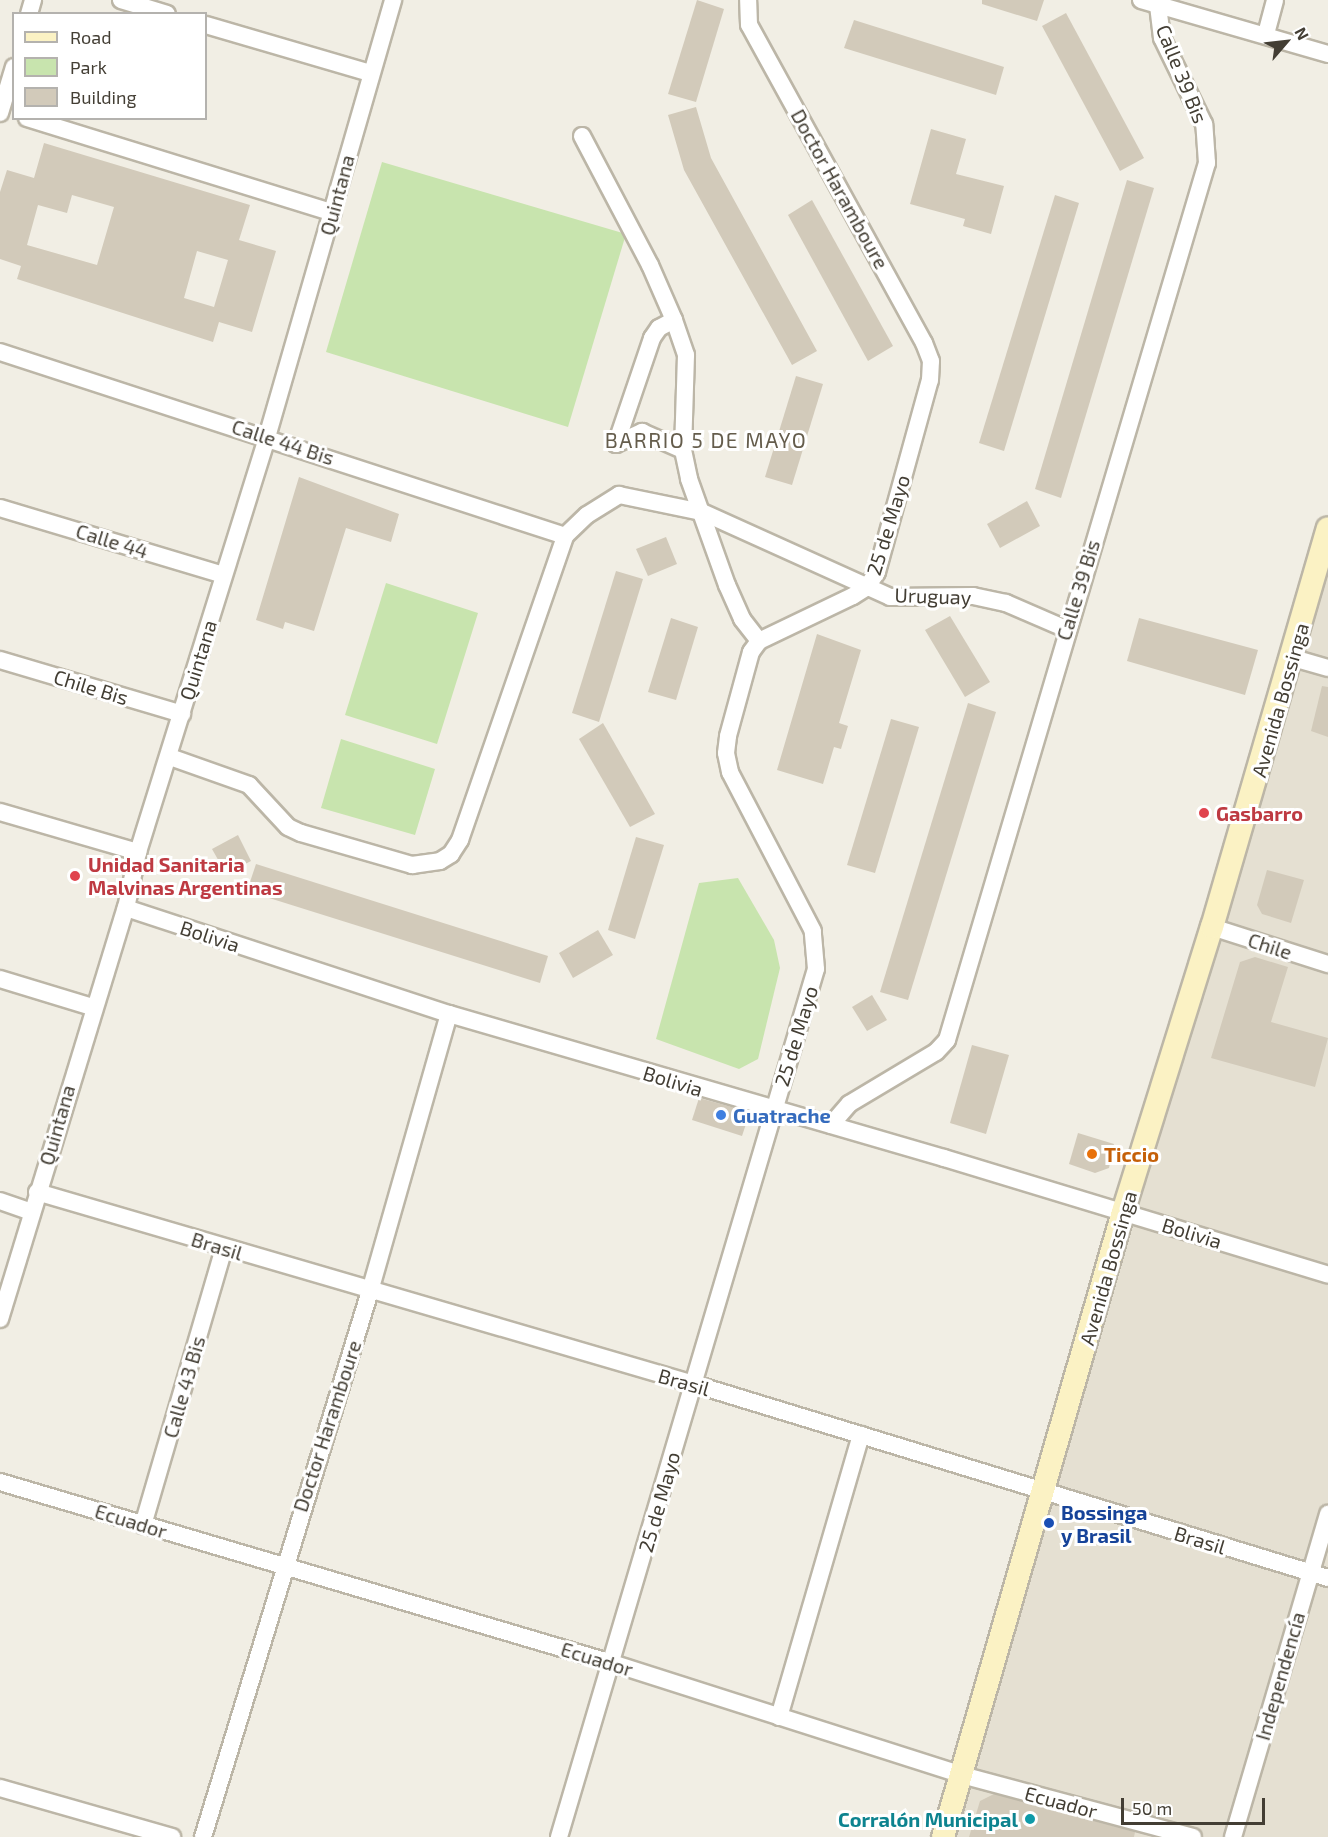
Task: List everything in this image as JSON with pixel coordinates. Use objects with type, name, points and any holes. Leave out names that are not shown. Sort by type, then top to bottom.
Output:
[{"type":"main road","name":"Avenida Bossinga","points":[[943,1837],[1045,1493],[1123,1212],[1293,658],[1328,529]]},
{"type":"street","points":[[122,0],[161,12]]},
{"type":"street","name":"Quintana","points":[[0,1319],[92,1007],[126,908],[138,852],[170,758],[223,575],[267,436],[333,213],[370,73],[393,0]]},
{"type":"street","name":"Doctor Haramboure","points":[[748,0],[749,25],[924,343],[931,361],[930,380]]},
{"type":"street","points":[[1141,0],[1266,34],[1328,54]]},
{"type":"street","points":[[1266,34],[1275,0]]},
{"type":"street","name":"Calle 39 Bis","points":[[831,1125],[849,1104],[936,1052],[947,1040],[1066,630],[1207,163],[1204,124],[1162,38],[1158,6]]},
{"type":"street","points":[[207,25],[370,73]]},
{"type":"street","points":[[0,111],[12,73]]},
{"type":"street","points":[[33,120],[333,213]]},
{"type":"street","points":[[582,136],[650,265],[674,320],[686,356],[683,450],[688,479],[742,619],[759,641]]},
{"type":"street","points":[[674,320],[659,328],[652,338],[616,444],[642,432],[683,450]]},
{"type":"street","name":"Calle 44 Bis","points":[[0,352],[267,436],[565,536]]},
{"type":"street","name":"25 de Mayo","points":[[559,1837],[816,969],[817,951],[813,932],[730,772],[726,753],[750,652],[759,641],[866,588],[877,572],[930,380]]},
{"type":"street","name":"Uruguay","points":[[565,536],[587,515],[619,495],[702,512],[890,597],[973,596],[1006,603],[1066,630]]},
{"type":"street","name":"Calle 44","points":[[0,507],[223,575]]},
{"type":"street","points":[[170,758],[249,785],[288,827],[301,833],[412,865],[440,861],[451,854],[460,840],[565,536]]},
{"type":"street","points":[[1293,658],[1328,668]]},
{"type":"street","name":"Chile Bis","points":[[0,660],[182,714]]},
{"type":"street","points":[[0,812],[138,852]]},
{"type":"street","name":"Bolivia","points":[[126,908],[449,1014],[773,1111],[831,1125],[1328,1275]]},
{"type":"street","name":"Chile","points":[[1212,927],[1328,964]]},
{"type":"street","points":[[0,979],[92,1007]]},
{"type":"street","name":"Doctor Haramboure","points":[[202,1837],[282,1567],[370,1291],[449,1014]]},
{"type":"street","name":"Brasil","points":[[38,1192],[694,1384],[1328,1578]]},
{"type":"street","points":[[0,1201],[32,1212]]},
{"type":"street","name":"Calle 43 Bis","points":[[143,1525],[224,1248]]},
{"type":"street","points":[[779,1717],[861,1436]]},
{"type":"street","name":"Ecuador","points":[[0,1482],[612,1664],[962,1775],[1193,1837]]},
{"type":"street","name":"Independencía","points":[[1233,1837],[1328,1514]]},
{"type":"street","points":[[0,1788],[164,1836]]},
{"type":"shaded area","points":[[1328,539],[1328,1837],[948,1837]]},
{"type":"green space","points":[[382,162],[626,234],[568,427],[326,352]]},
{"type":"green space","points":[[386,583],[478,613],[437,744],[345,715]]},
{"type":"green space","points":[[341,739],[435,769],[415,835],[321,808]]},
{"type":"green space","points":[[738,878],[774,940],[780,968],[758,1059],[739,1069],[656,1039],[699,883]]},
{"type":"building","points":[[697,0],[724,9],[696,102],[668,94]]},
{"type":"building","points":[[982,0],[1044,0],[1037,21],[982,4]]},
{"type":"building","points":[[1066,13],[1144,158],[1120,171],[1042,26]]},
{"type":"building","points":[[854,20],[1004,67],[996,95],[844,48]]},
{"type":"building","points":[[696,107],[711,158],[817,351],[792,365],[684,170],[668,115]]},
{"type":"building","points":[[931,129],[966,139],[956,174],[1004,186],[991,234],[963,226],[965,219],[910,204]]},
{"type":"building","points":[[44,143],[250,205],[239,240],[276,251],[252,332],[219,322],[213,342],[17,279],[21,266],[0,259],[0,192],[7,170],[34,178]],"holes":[[[72,195],[114,207],[97,265],[27,245],[38,205],[67,213]],[[197,251],[228,260],[214,307],[184,298]]]},
{"type":"building","points":[[1127,180],[1154,188],[1061,498],[1035,489]]},
{"type":"building","points":[[1055,195],[1079,203],[1004,451],[979,443]]},
{"type":"building","points":[[812,200],[893,346],[868,361],[788,215]]},
{"type":"building","points":[[796,376],[823,384],[792,485],[765,477]]},
{"type":"building","points":[[299,477],[399,514],[391,542],[346,528],[314,631],[285,622],[283,629],[256,620]]},
{"type":"building","points":[[1027,501],[1040,526],[1000,548],[987,524]]},
{"type":"building","points":[[666,537],[677,564],[648,576],[636,549]]},
{"type":"building","points":[[616,571],[643,579],[599,722],[572,713]]},
{"type":"building","points":[[950,616],[990,682],[965,697],[925,630]]},
{"type":"building","points":[[671,618],[698,627],[676,700],[648,692]]},
{"type":"building","points":[[1139,618],[1258,650],[1245,695],[1127,661]]},
{"type":"building","points":[[817,634],[861,650],[839,723],[848,726],[841,749],[834,747],[823,784],[777,770]]},
{"type":"building","points":[[1322,686],[1328,687],[1328,737],[1311,731]]},
{"type":"building","points":[[968,703],[996,712],[908,1000],[880,992]]},
{"type":"building","points":[[891,719],[919,727],[875,873],[847,865]]},
{"type":"building","points":[[603,723],[655,814],[630,827],[579,739]]},
{"type":"building","points":[[238,835],[251,861],[226,874],[212,849]]},
{"type":"building","points":[[636,837],[664,845],[635,939],[608,930]]},
{"type":"building","points":[[256,864],[548,956],[540,983],[247,891]]},
{"type":"building","points":[[1267,870],[1304,880],[1291,923],[1262,914],[1257,905]]},
{"type":"building","points":[[598,930],[613,955],[573,978],[559,953]]},
{"type":"building","points":[[1255,957],[1288,967],[1271,1022],[1328,1038],[1315,1087],[1211,1058],[1240,962]]},
{"type":"building","points":[[872,995],[887,1020],[867,1031],[852,1007]]},
{"type":"building","points":[[972,1045],[1009,1055],[986,1134],[950,1123]]},
{"type":"building","name":"Guatrache","points":[[699,1098],[750,1112],[742,1136],[692,1120]]},
{"type":"building","name":"Ticcio","points":[[1078,1133],[1114,1144],[1109,1168],[1095,1173],[1069,1164]]},
{"type":"building","name":"Corralón Municipal","points":[[994,1794],[1135,1832],[1134,1837],[969,1837],[980,1801]]},
{"type":"place","name":"Gasbarro","points":[[1204,813]]},
{"type":"place","name":"Unidad Sanitaria Malvinas Argentinas","points":[[75,876]]},
{"type":"place","name":"Guatrache","points":[[721,1115]]},
{"type":"place","name":"Ticcio","points":[[1092,1154]]},
{"type":"place","name":"Bossinga y Brasil","points":[[1049,1523]]},
{"type":"place","name":"Corralón Municipal","points":[[1030,1819]]},
{"type":"district","name":"BARRIO 5 DE MAYO","points":[[706,440]]}]
